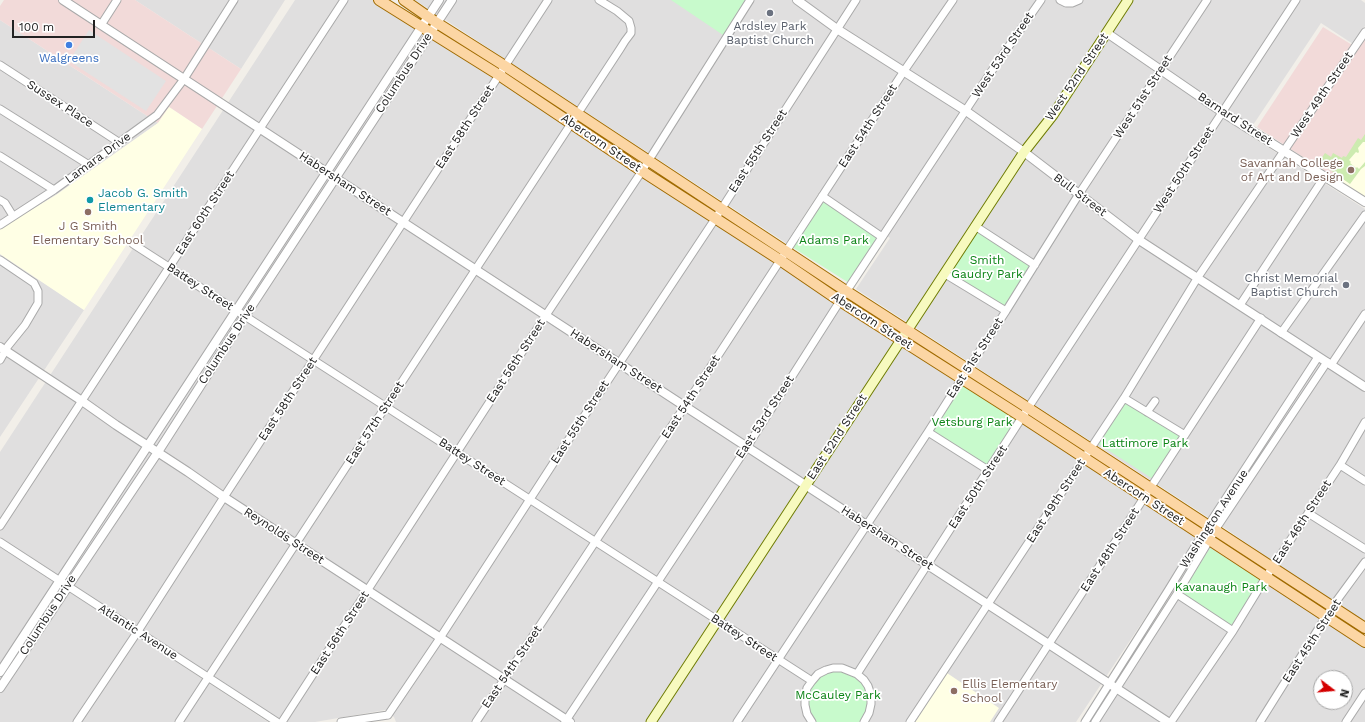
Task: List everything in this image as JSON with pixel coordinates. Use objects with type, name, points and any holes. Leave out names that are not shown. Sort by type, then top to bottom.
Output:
[{"type":"main road","name":"Abercorn Street","points":[[379,0],[499,75],[840,301],[962,378],[1365,642]]},
{"type":"main road","name":"Abercorn Street","points":[[404,0],[846,291],[1365,628]]},
{"type":"main road","name":"West 52nd Street","points":[[1024,152],[1053,115],[1107,33],[1125,1]]},
{"type":"main road","name":"East 52nd Street","points":[[651,722],[1024,152]]},
{"type":"street","name":"Habersham Street","points":[[63,0],[1168,722]]},
{"type":"street","points":[[101,25],[117,0]]},
{"type":"street","name":"Lamara Drive","points":[[0,225],[54,190],[157,116],[184,79],[234,0]]},
{"type":"street","name":"East 60th Street","points":[[0,526],[344,0]]},
{"type":"street","name":"Columbus Drive","points":[[0,672],[158,452],[336,177],[426,30],[428,17],[439,0]]},
{"type":"street","name":"Columbus Drive","points":[[0,688],[147,445],[237,311],[327,172],[426,30],[437,23],[452,0]]},
{"type":"street","name":"East 58th Street","points":[[77,722],[138,631],[548,0]]},
{"type":"street","name":"East 57th Street","points":[[179,722],[631,33],[629,20],[599,0]]},
{"type":"street","name":"East 56th Street","points":[[282,722],[546,315],[649,161],[750,0]]},
{"type":"street","name":"Bull Street","points":[[797,0],[837,29],[966,111],[1024,152],[1139,240],[1365,387]]},
{"type":"street","name":"East 55th Street","points":[[389,718],[529,499],[715,219],[856,0]]},
{"type":"street","name":"East 54th Street","points":[[476,722],[904,71],[953,0]]},
{"type":"street","name":"West 53rd Street","points":[[966,111],[1041,0]]},
{"type":"street","points":[[1060,0],[1072,3],[1079,0]]},
{"type":"street","name":"West 51st Street","points":[[1079,194],[1207,0]]},
{"type":"street","name":"West 50th Street","points":[[1139,240],[1296,0]]},
{"type":"street","name":"West 49th Street","points":[[1198,277],[1365,32]]},
{"type":"street","name":"Barnard Street","points":[[1107,33],[1222,112],[1365,202]]},
{"type":"street","name":"Sussex Place","points":[[0,65],[120,143]]},
{"type":"street","points":[[0,109],[89,165]]},
{"type":"street","name":"East 53rd Street","points":[[567,721],[846,291],[966,111]]},
{"type":"street","points":[[0,156],[54,190]]},
{"type":"street","points":[[1240,305],[1325,176]]},
{"type":"street","name":"East 51st Street","points":[[737,722],[1006,312],[1079,194]]},
{"type":"street","points":[[822,196],[882,237]]},
{"type":"street","points":[[0,200],[5,203],[13,216]]},
{"type":"street","points":[[1281,333],[1365,215]]},
{"type":"street","points":[[975,226],[1035,265]]},
{"type":"street","name":"East 50th Street","points":[[857,674],[1022,417],[1139,240]]},
{"type":"street","name":"Battey Street","points":[[132,244],[812,681]]},
{"type":"street","points":[[0,260],[34,283],[38,291],[38,303],[25,325],[8,346],[3,349],[0,360]]},
{"type":"street","points":[[945,274],[1006,312]]},
{"type":"street","name":"East 49th Street","points":[[910,722],[1124,398],[1198,277]]},
{"type":"street","name":"Washington Avenue","points":[[1095,722],[1114,686],[1205,538],[1365,314]]},
{"type":"street","name":"East 48th Street","points":[[998,722],[1261,318]]},
{"type":"street","name":"Reynolds Street","points":[[3,349],[224,497],[567,721]]},
{"type":"street","name":"Washington Avenue","points":[[1212,528],[1318,357]]},
{"type":"street","points":[[1124,398],[1185,435]]},
{"type":"street","points":[[1147,412],[1155,401]]},
{"type":"street","name":"East 46th Street","points":[[1171,722],[1233,632],[1266,577],[1340,465],[1365,422]]},
{"type":"street","points":[[928,432],[988,470]]},
{"type":"street","points":[[1340,465],[1365,481]]},
{"type":"street","points":[[1308,513],[1365,548]]},
{"type":"street","name":"Washington Avenue","points":[[1085,722],[1114,686],[1177,594],[1205,538]]},
{"type":"street","name":"Atlantic Avenue","points":[[0,542],[277,722]]},
{"type":"street","name":"East 45th Street","points":[[1260,722],[1332,607],[1365,562]]},
{"type":"street","points":[[1177,594],[1233,632]]},
{"type":"street","points":[[812,722],[807,714],[805,706],[807,688],[818,674],[833,668],[842,668],[857,674],[868,686],[871,695],[871,704],[866,721]]},
{"type":"street","points":[[1346,722],[1365,693]]},
{"type":"street","points":[[342,722],[389,718]]},
{"type":"shaded area","points":[[4,0],[135,0],[241,69],[202,129],[169,107],[158,123],[0,20],[0,6]]},
{"type":"shaded area","points":[[135,0],[285,0],[241,69]]},
{"type":"shaded area","points":[[295,0],[373,0],[1198,538],[1076,722],[396,722],[394,717],[385,710],[315,722],[284,722],[0,537],[0,452]]},
{"type":"shaded area","points":[[415,0],[1361,0],[1365,3],[1365,26],[1353,44],[1321,23],[1247,134],[1365,209],[1365,624],[1226,529],[856,289],[890,238],[820,191],[786,243]]},
{"type":"shaded area","points":[[0,20],[158,123],[56,195],[0,229]]},
{"type":"shaded area","points":[[1323,27],[1357,48],[1365,36],[1365,138],[1332,176],[1257,127]]},
{"type":"shaded area","points":[[89,30],[166,81],[146,111],[69,61]]},
{"type":"shaded area","name":"J G Smith Elementary School","points":[[169,107],[202,129],[84,310],[0,254],[0,229],[56,195],[158,123]]},
{"type":"shaded area","name":"Savannah College of Art and Design","points":[[1365,138],[1365,198],[1332,176]]},
{"type":"shaded area","points":[[0,254],[84,310],[0,437]]},
{"type":"shaded area","points":[[1207,543],[1365,643],[1365,722],[1091,722]]},
{"type":"shaded area","points":[[0,546],[268,722],[0,722]]},
{"type":"shaded area","name":"Ellis Elementary School","points":[[947,673],[999,708],[990,722],[915,722]]},
{"type":"green space","points":[[671,0],[750,0],[726,37]]},
{"type":"green space","points":[[1365,134],[1365,142],[1363,142],[1358,148],[1359,152],[1356,152],[1349,160],[1351,162],[1350,163],[1356,168],[1357,167],[1359,169],[1365,162],[1365,166],[1350,184],[1319,162],[1325,153],[1331,157],[1333,153],[1342,158],[1343,156],[1346,157],[1358,138],[1361,140]]},
{"type":"green space","name":"Adams Park","points":[[822,199],[879,237],[849,283],[792,247]]},
{"type":"green space","name":"Smith Gaudry Park","points":[[975,226],[1035,265],[1006,311],[945,274]]},
{"type":"green space","name":"Vetsburg Park","points":[[963,382],[1019,418],[988,467],[932,431]]},
{"type":"green space","name":"Lattimore Park","points":[[1125,401],[1182,436],[1153,479],[1097,443]]},
{"type":"green space","name":"Kavanaugh Park","points":[[1210,548],[1261,580],[1231,626],[1181,594]]},
{"type":"green space","name":"McCauley Park","points":[[833,668],[857,674],[871,695],[864,722],[812,722],[805,705],[812,681]]},
{"type":"place","name":"Ardsley Park Baptist Church","points":[[770,13]]},
{"type":"place","name":"Walgreens","points":[[69,45]]},
{"type":"place","name":"Savannah College of Art and Design","points":[[1351,170]]},
{"type":"place","name":"Jacob G. Smith Elementary","points":[[90,200]]},
{"type":"place","name":"J G Smith Elementary School","points":[[88,212]]},
{"type":"place","name":"Christ Memorial Baptist Church","points":[[1346,285]]},
{"type":"place","name":"Ellis Elementary School","points":[[954,691]]}]
